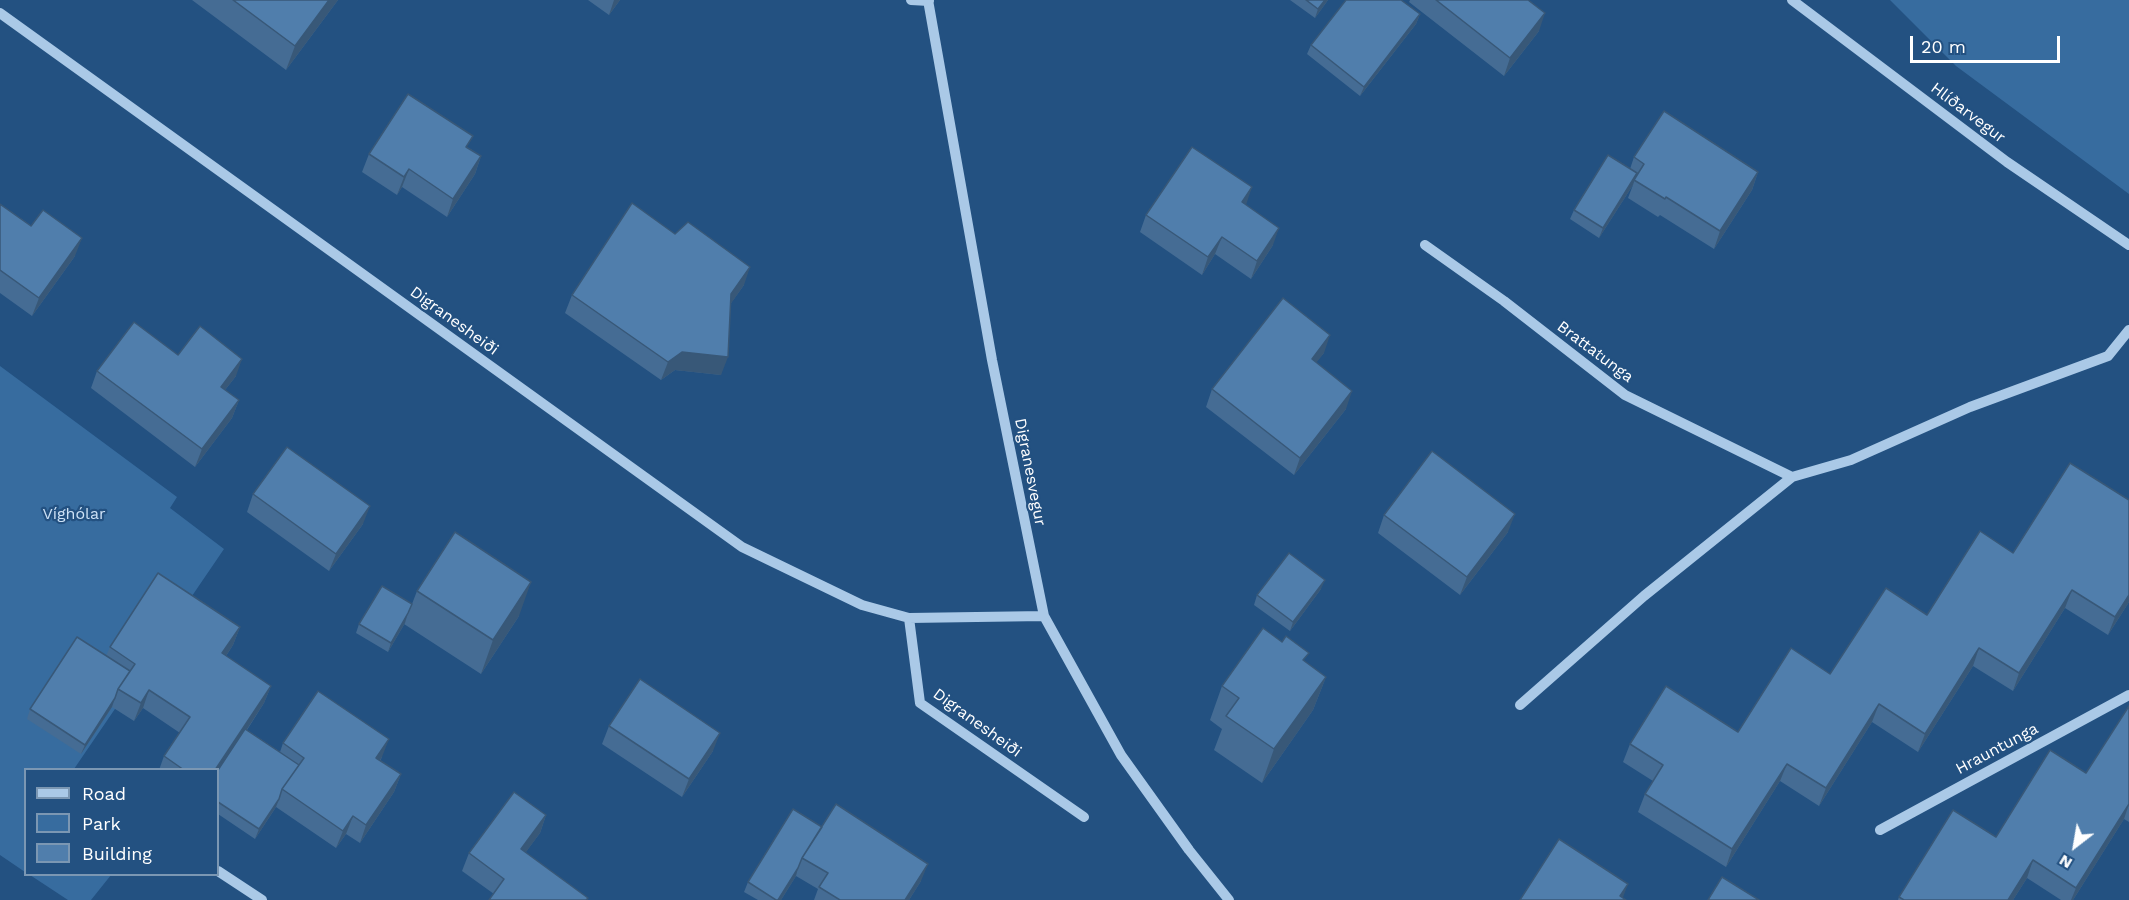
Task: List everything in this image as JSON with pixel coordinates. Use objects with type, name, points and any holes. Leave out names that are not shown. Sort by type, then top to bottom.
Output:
[{"type":"street","points":[[911,0],[928,0]]},
{"type":"street","name":"Digranesvegur","points":[[928,0],[992,360],[1044,616],[1121,755],[1189,850],[1229,900]]},
{"type":"street","name":"Hlíðarvegur","points":[[1792,0],[2007,162],[2129,245]]},
{"type":"street","name":"Digranesheiði","points":[[0,12],[742,547],[862,605],[909,618],[1044,616]]},
{"type":"street","name":"Brattatunga","points":[[1425,245],[1504,301],[1625,395],[1792,477]]},
{"type":"street","points":[[1520,705],[1644,596],[1792,477],[1851,460],[1970,407],[2108,356],[2129,330]]},
{"type":"street","name":"Digranesheiði","points":[[909,618],[920,703],[1084,817]]},
{"type":"street","name":"Hrauntunga","points":[[1880,830],[2129,695]]},
{"type":"street","points":[[219,872],[262,900]]},
{"type":"green space","points":[[1890,0],[2129,0],[2129,194],[1956,66]]},
{"type":"green space","name":"Víghólar","points":[[0,366],[177,497],[170,508],[224,549],[75,768],[24,768],[24,871],[0,855]]},
{"type":"green space","points":[[32,876],[110,876],[91,900],[68,900]]},
{"type":"building","points":[[233,0],[329,0],[295,46]]},
{"type":"building","points":[[1306,0],[1325,0],[1318,9]]},
{"type":"building","points":[[1346,0],[1401,0],[1420,14],[1364,87],[1311,45]]},
{"type":"building","points":[[1436,0],[1528,0],[1545,13],[1510,58]]},
{"type":"building","points":[[408,94],[473,136],[466,147],[481,156],[453,199],[409,169],[404,177],[369,154]]},
{"type":"building","points":[[1664,111],[1758,172],[1720,231],[1634,180],[1644,164],[1634,157]]},
{"type":"building","points":[[1192,147],[1252,187],[1242,202],[1279,228],[1257,261],[1222,237],[1208,257],[1146,215]]},
{"type":"building","points":[[1608,155],[1637,173],[1603,228],[1574,210]]},
{"type":"building","points":[[632,203],[675,234],[688,222],[750,267],[731,294],[728,357],[682,352],[668,362],[572,295]]},
{"type":"building","points":[[0,204],[31,226],[43,210],[82,238],[39,298],[0,270]]},
{"type":"building","points":[[1283,298],[1330,335],[1312,359],[1352,391],[1300,458],[1212,389]]},
{"type":"building","points":[[134,322],[178,355],[200,326],[242,359],[221,387],[239,400],[202,449],[97,371]]},
{"type":"building","points":[[287,447],[370,506],[336,554],[253,494]]},
{"type":"building","points":[[1432,451],[1515,514],[1467,577],[1384,515]]},
{"type":"building","points":[[2070,463],[2129,500],[2129,595],[2115,617],[2072,590],[2019,673],[1979,648],[1925,734],[1879,704],[1826,788],[1787,764],[1732,849],[1645,794],[1663,765],[1630,744],[1666,686],[1738,732],[1791,648],[1830,674],[1886,588],[1927,615],[1980,531],[2013,553]]},
{"type":"building","points":[[455,532],[531,582],[493,640],[417,591]]},
{"type":"building","points":[[1289,553],[1325,580],[1293,622],[1257,595]]},
{"type":"building","points":[[158,573],[240,627],[222,653],[271,686],[216,768],[181,768],[164,756],[190,717],[149,690],[141,703],[118,689],[135,664],[110,647]]},
{"type":"building","points":[[382,586],[412,604],[391,643],[359,624]]},
{"type":"building","points":[[1263,628],[1282,642],[1286,636],[1309,653],[1303,660],[1326,677],[1274,749],[1226,716],[1239,698],[1222,686]]},
{"type":"building","points":[[77,637],[130,671],[85,745],[30,709]]},
{"type":"building","points":[[640,679],[720,733],[689,779],[609,726]]},
{"type":"building","points":[[318,691],[389,739],[376,758],[401,774],[366,825],[353,816],[343,831],[282,789],[304,758],[283,743]]},
{"type":"building","points":[[2129,706],[2129,804],[2076,888],[2033,860],[2008,900],[1904,900],[1899,897],[1953,810],[1996,837],[2050,750],[2086,773]]},
{"type":"building","points":[[245,729],[299,765],[259,829],[219,803],[219,768]]},
{"type":"building","points":[[514,792],[546,815],[521,849],[588,898],[586,900],[489,900],[504,879],[469,853]]},
{"type":"building","points":[[836,804],[928,864],[905,900],[840,900],[819,887],[828,873],[802,858]]},
{"type":"building","points":[[793,809],[822,827],[776,900],[748,882]]},
{"type":"building","points":[[1559,839],[1628,884],[1620,896],[1626,900],[1520,900]]},
{"type":"building","points":[[1722,877],[1759,900],[1708,900]]}]
